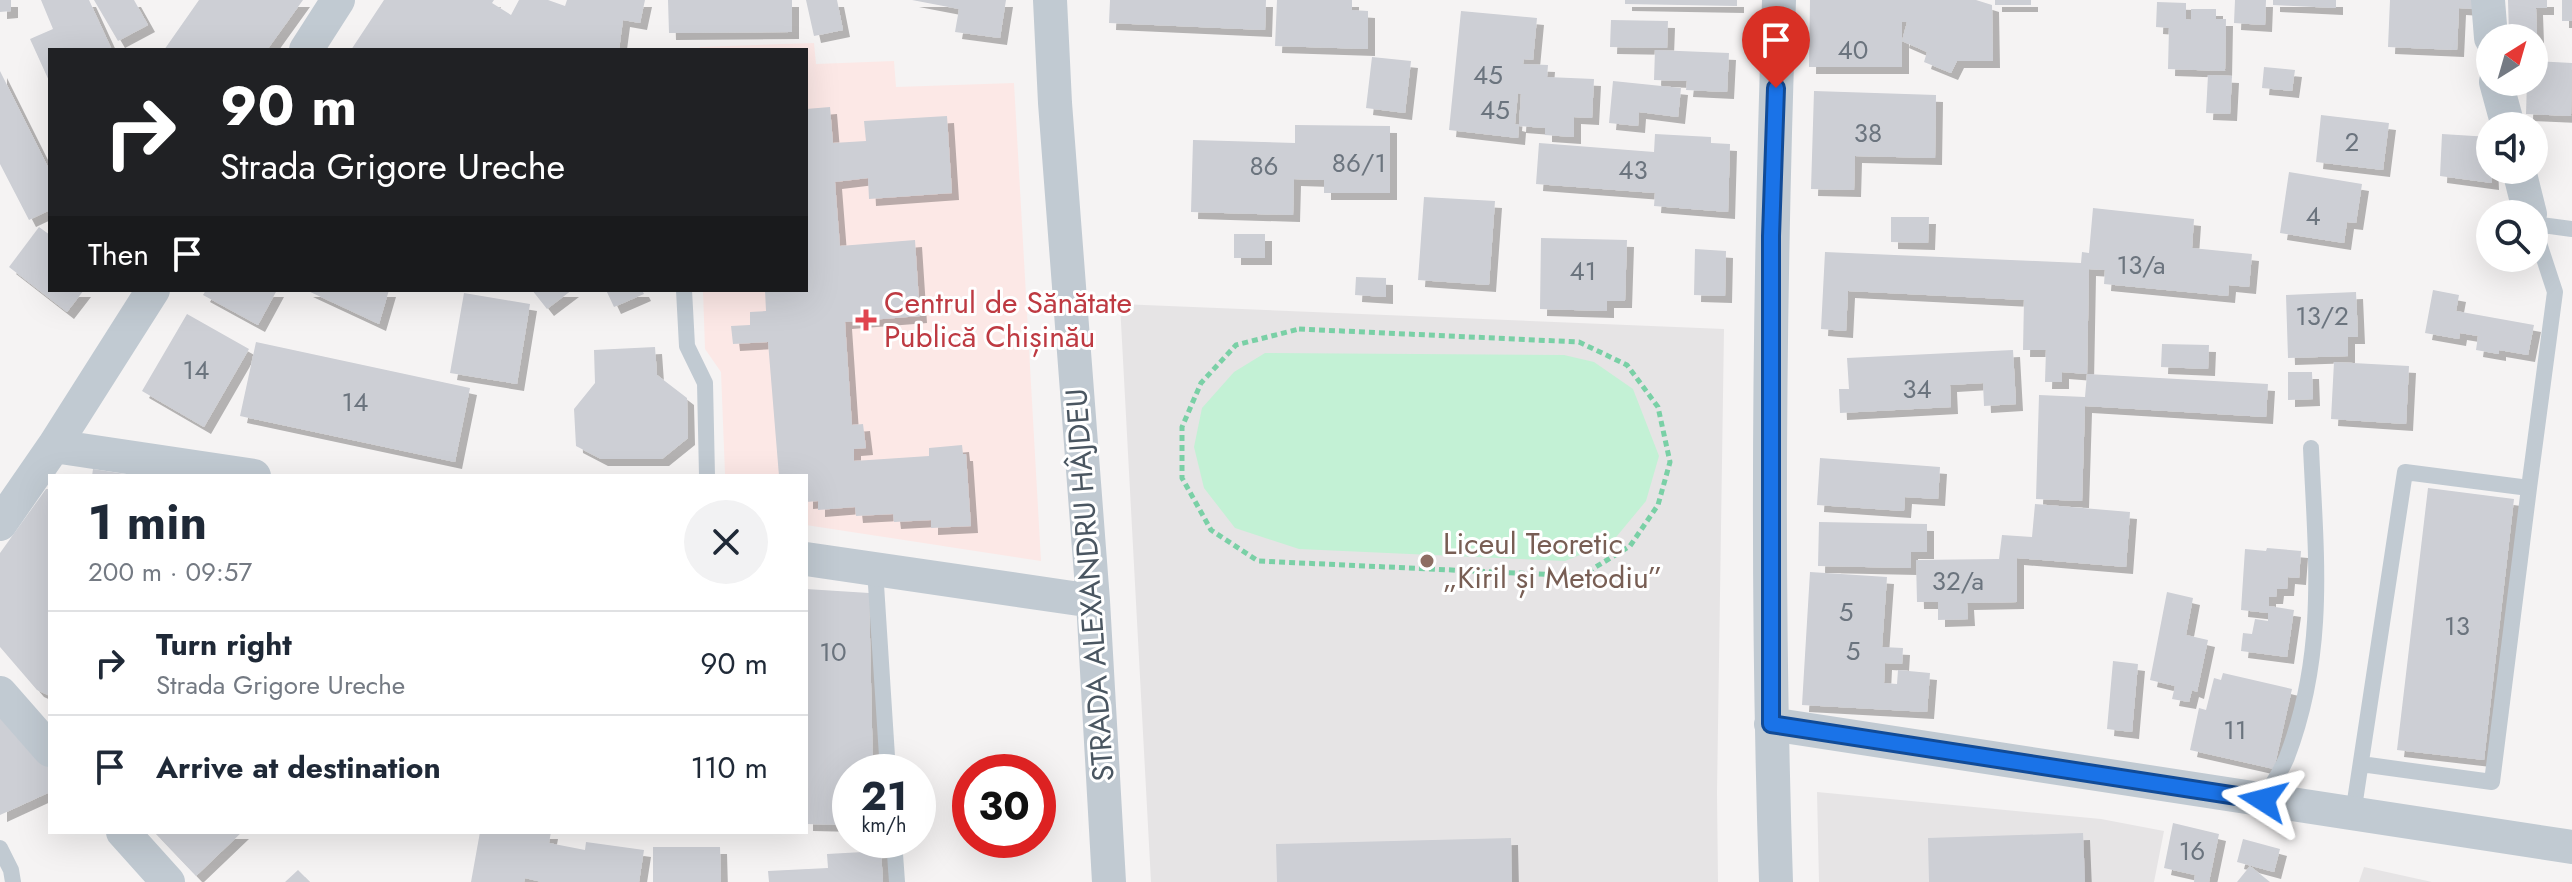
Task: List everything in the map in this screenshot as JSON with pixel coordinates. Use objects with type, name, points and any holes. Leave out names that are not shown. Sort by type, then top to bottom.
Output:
[{"type":"street","points":[[307,48],[338,0]]},
{"type":"street","name":"STRADA ALEXANDRU HÂJDEU","points":[[1050,0],[1093,601],[1109,882]]},
{"type":"street","points":[[1776,882],[1771,724],[1771,236],[1779,0]]},
{"type":"street","points":[[2488,0],[2490,24]]},
{"type":"street","points":[[0,524],[54,446],[152,292]]},
{"type":"street","points":[[54,446],[241,474]]},
{"type":"street","points":[[808,559],[1093,601]]},
{"type":"street","points":[[0,693],[48,748]]},
{"type":"street","points":[[1771,724],[2572,847]]},
{"type":"street","points":[[125,834],[168,882]]},
{"type":"lane","points":[[2548,227],[2572,229]]},
{"type":"lane","points":[[2361,764],[2492,782],[2555,292],[2548,270]]},
{"type":"lane","points":[[684,292],[687,346],[705,383],[707,474]]},
{"type":"lane","points":[[2263,800],[2286,760],[2304,708],[2315,644],[2317,576],[2311,448]]},
{"type":"lane","points":[[2353,814],[2405,472],[2529,488]]},
{"type":"lane","points":[[875,569],[887,754]]},
{"type":"lane","points":[[0,848],[11,870],[13,882]]},
{"type":"lane","points":[[895,858],[897,882]]},
{"type":"path","points":[[1299,329],[1579,342],[1627,365],[1658,407],[1670,462],[1658,505],[1630,546],[1581,576],[1258,561],[1211,530],[1182,478],[1182,427],[1201,383],[1236,345],[1299,329]]},
{"type":"shaded area","name":"Centrul de Sănătate Publică Chișinău","points":[[814,43],[816,64],[894,61],[896,87],[1014,83],[1041,561],[808,525],[808,474],[725,474],[721,372],[705,349],[703,292],[808,292],[808,48],[700,47]]},
{"type":"shaded area","name":"Liceul Teoretic „Kiril și Metodiu”","points":[[1120,304],[1724,329],[1718,882],[1151,882]]},
{"type":"shaded area","points":[[1817,792],[2101,819],[2164,831],[2154,882],[1819,882]]},
{"type":"shaded area","points":[[2364,867],[2432,882],[2359,882]]},
{"type":"green space","points":[[1265,353],[1564,355],[1594,362],[1633,389],[1659,456],[1646,501],[1612,542],[1565,561],[1299,549],[1235,528],[1204,488],[1194,447],[1202,408],[1234,372]]},
{"type":"building","points":[[0,0],[11,0],[11,11],[0,12]]},
{"type":"building","points":[[41,0],[89,0],[111,48],[48,48],[48,79],[30,39],[53,29]]},
{"type":"building","points":[[94,0],[134,0],[148,25],[118,41]]},
{"type":"building","points":[[199,0],[303,0],[268,48],[165,48]]},
{"type":"building","points":[[384,0],[494,0],[492,3],[511,15],[519,0],[548,0],[565,6],[567,0],[645,0],[640,23],[623,20],[619,48],[352,48]]},
{"type":"building","points":[[668,0],[792,0],[792,32],[669,33]]},
{"type":"building","points":[[806,0],[837,0],[843,30],[814,36]]},
{"type":"building","points":[[912,0],[1006,0],[1000,38],[955,32],[959,9]]},
{"type":"building","points":[[1110,0],[1266,0],[1265,30],[1109,23]]},
{"type":"building","points":[[1277,0],[1352,0],[1352,10],[1368,11],[1368,49],[1275,46]]},
{"type":"building","points":[[1625,0],[1737,0],[1737,6],[1625,4]]},
{"type":"building","points":[[1810,0],[1976,0],[1992,5],[1993,61],[1957,61],[1951,73],[1924,62],[1927,52],[1902,41],[1902,67],[1809,67]],"holes":[[[1902,22],[1907,22],[1902,41]]]},
{"type":"building","points":[[1995,0],[2031,0],[2031,5],[1995,5]]},
{"type":"building","points":[[2235,0],[2266,0],[2265,25],[2234,23]]},
{"type":"building","points":[[2273,0],[2336,0],[2336,8],[2273,5]]},
{"type":"building","points":[[2390,0],[2475,0],[2475,9],[2459,8],[2457,50],[2388,47]]},
{"type":"building","points":[[2508,0],[2547,0],[2547,8],[2536,8],[2537,24],[2509,24]]},
{"type":"building","points":[[2562,0],[2572,0],[2572,21],[2562,21]]},
{"type":"building","points":[[2157,2],[2186,3],[2186,19],[2191,20],[2191,9],[2216,9],[2216,19],[2226,19],[2225,71],[2168,69],[2169,28],[2156,27]]},
{"type":"building","points":[[1461,11],[1537,18],[1533,60],[1524,59],[1523,64],[1548,65],[1547,77],[1594,79],[1592,118],[1574,117],[1574,137],[1545,135],[1545,128],[1519,126],[1518,138],[1449,130]],"holes":[[[1518,93],[1521,94],[1519,125],[1515,124]]]},
{"type":"building","points":[[1611,20],[1668,21],[1667,48],[1610,47]]},
{"type":"building","points":[[1655,50],[1729,53],[1727,92],[1686,90],[1687,81],[1654,80]]},
{"type":"building","points":[[1372,57],[1411,61],[1405,113],[1366,108]]},
{"type":"building","points":[[2548,62],[2572,63],[2571,116],[2526,112],[2527,96],[2548,96]]},
{"type":"building","points":[[2264,67],[2295,70],[2292,91],[2262,88]]},
{"type":"building","points":[[0,71],[48,167],[48,211],[29,220],[0,164]]},
{"type":"building","points":[[2208,75],[2232,76],[2230,114],[2206,113]]},
{"type":"building","points":[[1613,81],[1681,88],[1678,117],[1639,112],[1638,126],[1609,123]]},
{"type":"building","points":[[1814,91],[1936,95],[1935,158],[1855,156],[1854,190],[1811,189]]},
{"type":"building","points":[[830,107],[833,143],[866,141],[864,121],[947,116],[952,193],[869,199],[868,178],[835,182],[840,246],[915,240],[920,316],[845,322],[852,425],[863,424],[866,448],[854,449],[854,461],[929,456],[929,448],[962,445],[963,454],[966,454],[971,526],[931,528],[931,520],[894,522],[893,514],[856,516],[855,507],[818,510],[818,501],[808,502],[808,474],[779,474],[768,342],[733,344],[731,326],[750,325],[750,312],[766,311],[765,292],[808,292],[808,109]]},
{"type":"building","points":[[2321,115],[2389,123],[2383,170],[2316,162]]},
{"type":"building","points":[[1295,125],[1390,126],[1390,193],[1324,193],[1324,180],[1294,179],[1293,215],[1191,212],[1193,140],[1295,143]]},
{"type":"building","points":[[1655,134],[1711,137],[1711,143],[1730,144],[1728,212],[1654,206],[1655,193],[1536,184],[1539,143],[1654,152]]},
{"type":"building","points":[[2442,134],[2476,136],[2476,181],[2440,176]]},
{"type":"building","points":[[2289,172],[2362,184],[2356,223],[2347,222],[2344,243],[2280,233]]},
{"type":"building","points":[[1424,197],[1495,201],[1489,285],[1418,280]]},
{"type":"building","points":[[2093,208],[2194,219],[2192,248],[2252,254],[2249,287],[2229,285],[2228,296],[2104,284],[2105,270],[2089,269],[2087,374],[2062,372],[2062,382],[2045,382],[2046,350],[2023,350],[2024,300],[1848,291],[1846,331],[1821,329],[1825,252],[2081,263],[2082,252],[2089,253]]},
{"type":"building","points":[[1891,217],[1929,217],[1928,243],[1891,242]]},
{"type":"building","points":[[39,227],[48,234],[48,292],[82,292],[67,312],[9,267]]},
{"type":"building","points":[[1234,234],[1265,234],[1265,258],[1234,258]]},
{"type":"building","points":[[1541,238],[1627,240],[1625,301],[1607,301],[1607,311],[1540,309]]},
{"type":"building","points":[[1695,249],[1726,251],[1725,296],[1694,295]]},
{"type":"building","points":[[1356,277],[1386,278],[1386,297],[1355,295]]},
{"type":"building","points":[[2433,290],[2459,295],[2456,311],[2534,325],[2528,355],[2476,350],[2478,336],[2460,333],[2459,339],[2425,333]]},
{"type":"building","points":[[205,292],[276,292],[258,325],[203,295]]},
{"type":"building","points":[[310,292],[388,292],[379,324]]},
{"type":"building","points":[[534,292],[569,292],[547,309]]},
{"type":"building","points":[[607,292],[644,294],[614,307]]},
{"type":"building","points":[[2356,292],[2358,337],[2348,337],[2348,356],[2288,358],[2286,295]]},
{"type":"building","points":[[464,293],[530,304],[517,384],[450,373]]},
{"type":"building","points":[[187,314],[249,349],[204,427],[142,391]]},
{"type":"building","points":[[256,342],[470,388],[455,462],[240,416]]},
{"type":"building","points":[[2162,344],[2209,345],[2208,369],[2161,367]]},
{"type":"building","points":[[655,347],[657,375],[687,398],[688,438],[662,459],[601,459],[576,446],[574,409],[595,383],[594,350]]},
{"type":"building","points":[[2013,350],[2016,404],[1984,406],[1983,383],[1950,385],[1951,407],[1840,413],[1839,389],[1849,389],[1847,358]]},
{"type":"building","points":[[2334,362],[2409,366],[2406,424],[2331,419]]},
{"type":"building","points":[[2288,372],[2312,372],[2313,399],[2288,400]]},
{"type":"building","points":[[2087,374],[2268,384],[2266,417],[2085,406],[2082,501],[2036,499],[2039,395],[2085,397]]},
{"type":"building","points":[[1820,458],[1940,467],[1938,499],[1905,497],[1904,511],[1817,505]]},
{"type":"building","points":[[93,469],[125,474],[92,474]]},
{"type":"building","points":[[2428,488],[2514,499],[2484,760],[2397,750]]},
{"type":"building","points":[[48,489],[48,695],[37,690],[0,647],[0,553]]},
{"type":"building","points":[[2035,504],[2130,512],[2126,567],[2017,558],[2017,602],[1967,603],[1968,619],[1938,620],[1938,602],[1917,602],[1916,560],[1999,559],[2002,535],[2032,537]]},
{"type":"building","points":[[1819,522],[1927,524],[1927,552],[1911,552],[1911,568],[1818,566]]},
{"type":"building","points":[[2267,548],[2301,551],[2299,578],[2288,577],[2287,589],[2277,589],[2276,597],[2269,597],[2269,606],[2294,610],[2287,657],[2241,651],[2243,633],[2252,634],[2255,619],[2268,621],[2268,613],[2241,610],[2245,549],[2266,551]]},
{"type":"building","points":[[1810,572],[1887,577],[1882,647],[1903,648],[1902,664],[1885,663],[1884,683],[1897,684],[1898,670],[1930,673],[1927,712],[1802,705]]},
{"type":"building","points":[[808,589],[869,593],[873,754],[832,754],[832,825],[808,824]]},
{"type":"building","points":[[2167,592],[2193,598],[2186,635],[2208,640],[2197,692],[2192,690],[2189,702],[2172,699],[2175,686],[2150,680]]},
{"type":"building","points":[[2113,661],[2138,664],[2132,732],[2107,729]]},
{"type":"building","points":[[2223,673],[2292,689],[2274,769],[2190,750],[2199,708],[2206,710],[2214,678],[2221,680]]},
{"type":"building","points":[[0,709],[48,766],[48,793],[0,815]]},
{"type":"building","points":[[2173,823],[2219,834],[2209,882],[2194,882],[2195,875],[2164,868]]},
{"type":"building","points":[[2083,833],[2085,882],[1929,882],[1928,838]]},
{"type":"building","points":[[156,834],[240,834],[196,876]]},
{"type":"building","points":[[480,834],[551,834],[549,843],[585,850],[586,842],[644,850],[639,882],[542,882],[525,878],[524,882],[471,882]]},
{"type":"building","points":[[1511,838],[1512,882],[1277,882],[1276,844]]},
{"type":"building","points":[[2243,839],[2280,849],[2274,872],[2237,862]]},
{"type":"building","points":[[653,847],[720,847],[721,882],[653,882]]},
{"type":"building","points":[[827,854],[832,854],[832,858],[881,858],[883,882],[769,882],[768,871],[828,868]]},
{"type":"building","points":[[2250,866],[2270,882],[2237,882]]},
{"type":"building","points":[[298,870],[310,882],[285,882]]},
{"type":"place","name":"Centrul de Sănătate Publică Chișinău","points":[[866,320]]},
{"type":"place","name":"Liceul Teoretic „Kiril și Metodiu”","points":[[1427,561]]},
{"type":"route","points":[[1776,88],[1771,236],[1771,724],[2263,800]]}]
